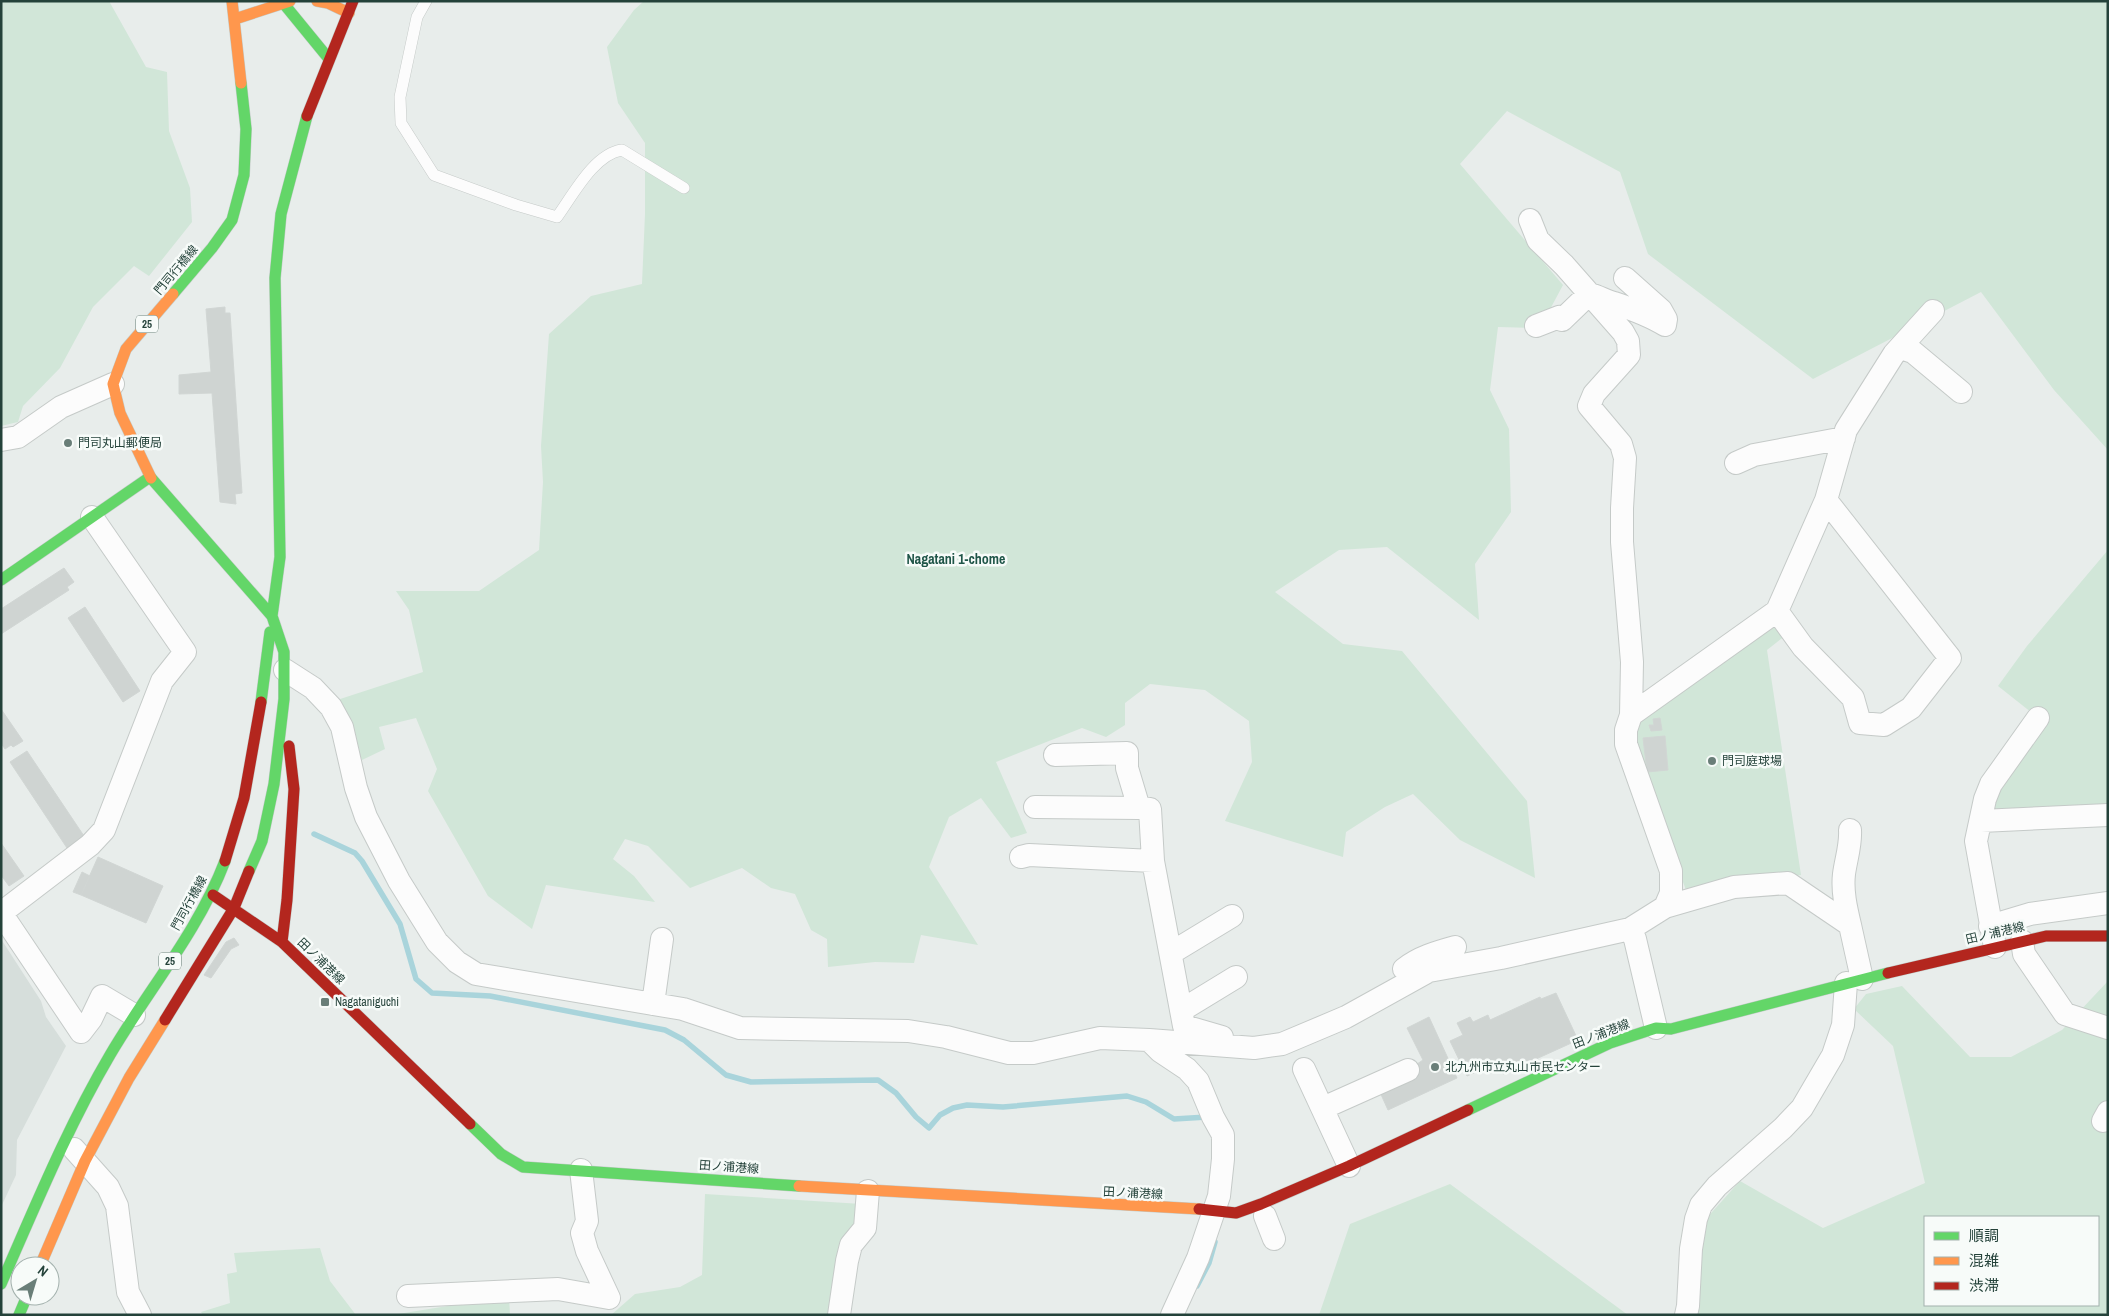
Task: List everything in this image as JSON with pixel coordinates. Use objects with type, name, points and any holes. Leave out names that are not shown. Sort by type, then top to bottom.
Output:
[{"type":"main road","name":"門司行橋線","points":[[113,384],[126,349],[212,248],[232,220],[244,175],[246,129],[232,1]]},
{"type":"main road","points":[[317,1],[328,3],[349,13]]},
{"type":"main road","name":"門司行橋線","points":[[1,1284],[65,1138],[134,1015],[191,930],[212,894],[239,816],[256,739],[280,557],[275,278],[281,214],[307,114],[353,1]]},
{"type":"main road","points":[[235,19],[286,2],[329,59]]},
{"type":"main road","name":"25","points":[[44,1256],[85,1161],[129,1078],[234,908],[262,841],[274,784],[284,699],[284,652],[272,616],[150,477],[120,413],[113,384]]},
{"type":"main road","points":[[1,580],[150,477]]},
{"type":"main road","points":[[282,942],[287,900],[294,789],[284,699]]},
{"type":"main road","name":"田ノ浦港線","points":[[212,894],[282,942],[501,1154],[523,1167],[868,1191],[1214,1210],[1236,1213],[1349,1166],[1555,1067],[1610,1043],[1656,1028],[1671,1029],[1854,981],[2046,936],[2108,936]]},
{"type":"street","points":[[1530,220],[1538,240],[1564,264],[1623,332],[1628,341],[1629,355],[1594,394],[1589,406],[1621,444],[1625,458],[1622,542],[1632,648],[1632,715],[1626,730],[1626,744],[1671,871],[1671,893],[1665,907]]},
{"type":"street","points":[[1589,294],[1601,296],[1612,303],[1624,305],[1652,317],[1664,325],[1666,318],[1661,310],[1624,278]]},
{"type":"street","points":[[1536,326],[1559,317],[1562,320],[1589,294]]},
{"type":"street","points":[[1632,715],[1777,611],[1826,500],[1846,430],[1894,354],[1933,311]]},
{"type":"street","points":[[1901,348],[1913,352],[1961,392]]},
{"type":"street","points":[[7,441],[61,407],[113,384]]},
{"type":"street","points":[[1736,463],[1754,455],[1844,438]]},
{"type":"street","points":[[1777,611],[1803,647],[1853,698],[1860,723],[1884,725],[1911,708],[1950,658],[1826,500]]},
{"type":"street","points":[[92,517],[185,652],[162,681],[104,830],[90,845],[1,913],[81,1032],[92,1019],[102,996],[134,1015]]},
{"type":"street","points":[[285,670],[313,688],[332,707],[342,727],[356,788],[366,817],[399,881],[437,942],[457,962],[476,974],[684,1009],[740,1028],[908,1031],[946,1037],[1009,1053],[1034,1053],[1100,1038],[1149,1040],[1230,1048],[1254,1048],[1282,1044],[1346,1017],[1429,971],[1501,958],[1630,929],[1665,907],[1734,886],[1788,882],[1850,925]]},
{"type":"street","points":[[1995,947],[1976,841],[1985,798],[1991,784],[2038,718]]},
{"type":"street","points":[[1055,755],[1127,753],[1127,768],[1139,808]]},
{"type":"street","points":[[1035,807],[1139,808],[1150,810],[1152,861],[1184,1026],[1221,1036],[1230,1048]]},
{"type":"street","points":[[1981,821],[2108,815]]},
{"type":"street","points":[[1686,1315],[1691,1249],[1696,1219],[1701,1205],[1717,1186],[1783,1128],[1802,1108],[1833,1054],[1843,1025],[1854,981],[1850,925],[1843,890],[1844,873],[1851,838],[1850,830]]},
{"type":"street","points":[[1022,857],[1029,855],[1152,861]]},
{"type":"street","points":[[1990,926],[2030,914],[2108,903]]},
{"type":"street","points":[[1171,954],[1232,916]]},
{"type":"street","points":[[1630,929],[1635,939],[1656,1028]]},
{"type":"street","points":[[654,1004],[662,939]]},
{"type":"street","points":[[2022,941],[2024,954],[2065,1014],[2108,1028]]},
{"type":"street","points":[[1346,1017],[1344,1010],[1413,962],[1456,947]]},
{"type":"street","points":[[1182,1010],[1236,976]]},
{"type":"street","points":[[1149,1040],[1160,1052],[1187,1069],[1198,1081],[1213,1117],[1223,1135],[1224,1159],[1219,1196],[1198,1258],[1172,1315]]},
{"type":"street","points":[[1304,1069],[1349,1166]]},
{"type":"street","points":[[1323,1108],[1408,1070]]},
{"type":"street","points":[[65,1138],[108,1187],[117,1206],[128,1292],[140,1315]]},
{"type":"street","points":[[408,1296],[558,1288],[609,1298],[587,1251],[582,1233],[587,1221],[581,1170]]},
{"type":"street","points":[[839,1315],[847,1261],[852,1245],[865,1228],[868,1191]]},
{"type":"street","points":[[1265,1216],[1274,1239]]},
{"type":"lane","points":[[426,1],[416,17],[400,97],[401,123],[434,175],[516,206],[557,216],[598,161],[616,150],[622,150],[684,188]]},
{"type":"shaded area","points":[[1,939],[41,1001],[46,1017],[66,1046],[17,1140],[16,1175],[1,1207]]},
{"type":"green space","points":[[1,1],[109,1],[146,67],[167,72],[169,131],[190,188],[192,222],[149,276],[134,266],[93,307],[60,368],[23,406],[18,422],[1,426]]},
{"type":"green space","points":[[644,1],[2108,1],[2108,450],[2054,390],[1981,292],[1813,379],[1648,254],[1620,172],[1507,111],[1460,164],[1563,285],[1540,328],[1498,327],[1490,390],[1509,429],[1511,512],[1475,564],[1479,620],[1387,547],[1339,550],[1275,592],[1343,644],[1402,651],[1527,801],[1535,878],[1460,840],[1413,794],[1385,807],[1346,832],[1343,857],[1225,821],[1252,762],[1249,721],[1205,690],[1150,684],[1125,703],[1125,725],[1106,737],[1082,728],[996,762],[1027,833],[1011,838],[981,798],[949,817],[929,867],[978,945],[921,935],[914,963],[875,962],[828,967],[827,939],[811,930],[795,894],[771,888],[742,868],[690,888],[648,846],[625,839],[613,859],[634,876],[655,902],[546,885],[532,929],[488,896],[428,791],[437,769],[416,718],[379,727],[385,749],[362,760],[345,717],[334,701],[423,672],[409,610],[396,591],[479,591],[539,550],[543,482],[541,446],[549,334],[591,296],[642,284],[645,214],[645,143],[618,103],[607,47],[634,10]]},
{"type":"green space","points":[[2108,550],[2108,809],[1988,813],[1989,800],[2041,720],[1998,686],[2027,646]]},
{"type":"green space","name":"門司庭球場","points":[[1771,625],[1781,628],[1786,635],[1767,650],[1801,875],[1686,890],[1646,784],[1633,739],[1636,718]]},
{"type":"green space","points":[[2108,981],[2108,1315],[1694,1315],[1703,1222],[1740,1181],[1823,1228],[1925,1183],[1893,1046],[1854,1009],[1866,994],[1902,986],[1970,1057],[2011,1057],[2062,1030]]},
{"type":"green space","points":[[1450,1184],[1628,1315],[1319,1315],[1350,1224]]},
{"type":"green space","points":[[705,1194],[862,1204],[836,1315],[611,1315],[635,1294],[680,1287],[702,1275]]},
{"type":"green space","points":[[320,1248],[330,1281],[356,1315],[203,1315],[201,1312],[230,1303],[227,1274],[237,1272],[234,1253]]},
{"type":"green space","points":[[509,1296],[510,1315],[392,1315]]},
{"type":"building","points":[[225,307],[225,313],[230,313],[242,493],[235,494],[236,504],[220,502],[212,393],[179,394],[179,375],[211,372],[206,309]]},
{"type":"building","points":[[64,568],[74,582],[67,587],[69,590],[1,634],[1,609]]},
{"type":"building","points":[[85,607],[140,691],[123,702],[68,618]]},
{"type":"building","points":[[1,709],[23,741],[5,749],[1,743]]},
{"type":"building","points":[[1660,718],[1662,730],[1651,731],[1649,725],[1654,725],[1653,719]]},
{"type":"building","points":[[1665,736],[1668,770],[1647,772],[1643,738]]},
{"type":"building","points":[[27,751],[84,836],[67,848],[10,762]]},
{"type":"building","points":[[1,843],[24,876],[9,886],[1,875]]},
{"type":"building","points":[[98,857],[163,886],[146,923],[81,895]]},
{"type":"building","points":[[82,872],[90,876],[81,895],[73,892]]},
{"type":"building","points":[[234,938],[239,945],[231,949],[211,978],[204,975],[226,942]]},
{"type":"building","points":[[1556,993],[1578,1040],[1503,1074],[1498,1062],[1467,1076],[1450,1041],[1463,1035],[1457,1023],[1470,1017],[1473,1022],[1488,1015],[1490,1020],[1540,997],[1541,999]]},
{"type":"building","name":"北九州市立丸山市民センター","points":[[1429,1017],[1457,1078],[1388,1110],[1379,1090],[1423,1060],[1407,1028]]},
{"type":"waterway","points":[[314,834],[355,853],[362,861],[400,924],[416,979],[432,993],[490,996],[665,1030],[684,1040],[726,1075],[751,1082],[878,1080],[896,1093],[916,1117],[929,1128],[940,1115],[953,1108],[967,1105],[1003,1107],[1127,1096],[1146,1102],[1174,1119],[1207,1117]]},
{"type":"waterway","points":[[1197,1286],[1209,1263],[1215,1242]]},
{"type":"traffic: fast","points":[[284,4],[329,59]]},
{"type":"traffic: fast","points":[[173,294],[212,248],[232,220],[244,175],[246,129],[241,83]]},
{"type":"traffic: fast","points":[[272,616],[280,557],[275,278],[281,214],[307,116]]},
{"type":"traffic: fast","points":[[1,580],[150,477]]},
{"type":"traffic: fast","points":[[151,478],[272,616],[284,652],[284,699],[274,784],[262,841],[249,871]]},
{"type":"traffic: fast","points":[[261,702],[270,632]]},
{"type":"traffic: fast","points":[[1,1284],[52,1168],[94,1083],[125,1031],[187,936],[214,887],[225,861]]},
{"type":"traffic: fast","points":[[1468,1110],[1610,1043],[1656,1028],[1671,1029],[1888,973]]},
{"type":"traffic: fast","points":[[470,1124],[501,1154],[523,1167],[799,1186]]},
{"type":"traffic: fast","points":[[19,1315],[23,1306]]},
{"type":"traffic: slow","points":[[232,1],[241,83]]},
{"type":"traffic: slow","points":[[235,19],[290,1]]},
{"type":"traffic: slow","points":[[317,1],[328,3],[349,13]]},
{"type":"traffic: slow","points":[[151,478],[120,413],[113,384],[126,349],[173,294]]},
{"type":"traffic: slow","points":[[44,1256],[85,1161],[129,1078],[165,1020]]},
{"type":"traffic: slow","points":[[799,1186],[1199,1209]]},
{"type":"traffic: jam","points":[[307,116],[353,1]]},
{"type":"traffic: jam","points":[[225,861],[244,798],[261,702]]},
{"type":"traffic: jam","points":[[282,942],[287,900],[294,789],[289,746]]},
{"type":"traffic: jam","points":[[165,1020],[234,908],[249,871]]},
{"type":"traffic: jam","points":[[213,895],[282,942],[470,1124]]},
{"type":"traffic: jam","points":[[1888,973],[2046,936],[2108,936]]},
{"type":"traffic: jam","points":[[1199,1209],[1236,1213],[1261,1204],[1349,1166],[1468,1110]]},
{"type":"place","name":"門司丸山郵便局","points":[[68,443]]},
{"type":"place","name":"門司庭球場","points":[[1712,761]]},
{"type":"place","name":"Nagataniguchi","points":[[325,1002]]},
{"type":"place","name":"北九州市立丸山市民センター","points":[[1435,1067]]},
{"type":"district","name":"Nagatani 1-chome","points":[[956,559]]}]
